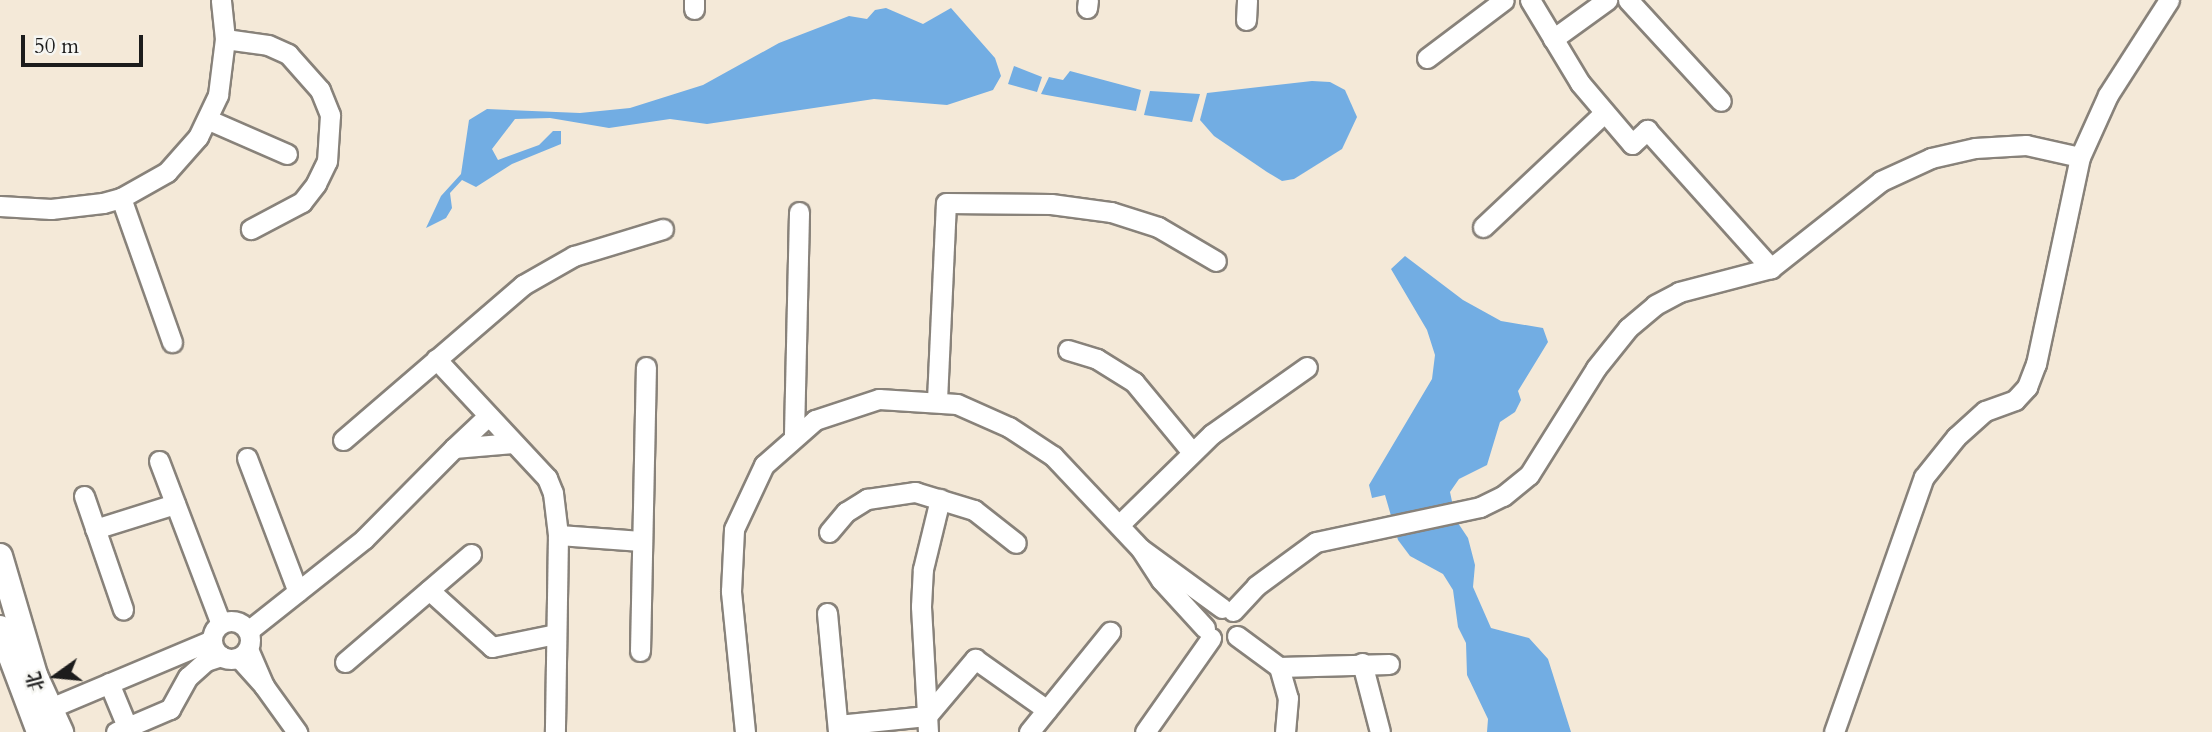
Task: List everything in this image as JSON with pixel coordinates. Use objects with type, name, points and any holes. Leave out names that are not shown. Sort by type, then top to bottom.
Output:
[{"type":"street","points":[[0,206],[75,209],[121,198],[167,172],[209,120],[224,68],[225,38],[221,0]]},
{"type":"street","points":[[1246,20],[1247,0]]},
{"type":"street","points":[[1427,58],[1504,0]]},
{"type":"street","points":[[1530,0],[1553,39],[1604,113],[1632,144],[1647,130],[1771,268]]},
{"type":"street","points":[[1553,39],[1607,0]]},
{"type":"street","points":[[1628,0],[1721,101]]},
{"type":"street","points":[[1834,732],[1924,477],[1956,437],[1985,411],[2015,400],[2027,387],[2036,364],[2080,157],[2108,94],[2169,0]]},
{"type":"street","points":[[225,38],[268,45],[288,54],[306,70],[330,115],[327,161],[316,184],[302,202],[251,229]]},
{"type":"street","points":[[1483,227],[1604,113]]},
{"type":"street","points":[[209,120],[287,154]]},
{"type":"street","points":[[1145,732],[1208,633],[1212,611],[1227,609],[1316,542],[1480,507],[1503,496],[1529,475],[1595,368],[1628,328],[1655,305],[1679,292],[1771,268],[1881,181],[1931,158],[1975,148],[2026,145],[2080,157]]},
{"type":"street","points":[[121,198],[172,342]]},
{"type":"street","points":[[937,400],[946,203],[1051,204],[1111,212],[1158,227],[1216,261]]},
{"type":"street","points":[[794,434],[799,212]]},
{"type":"street","points":[[343,439],[544,271],[613,241],[663,229]]},
{"type":"street","points":[[1068,350],[1097,359],[1134,382],[1192,452]]},
{"type":"street","points":[[436,359],[547,478],[557,511],[558,535],[555,732]]},
{"type":"street","points":[[640,651],[646,367]]},
{"type":"street","points":[[1119,525],[1192,452],[1307,367]]},
{"type":"street","points":[[745,732],[731,591],[734,529],[764,466],[794,434],[833,412],[879,398],[937,400],[1009,427],[1053,457],[1119,525],[1141,549],[1161,580],[1208,633],[1222,643],[1237,636],[1241,625],[1227,609],[1141,549]]},
{"type":"street","points":[[109,683],[121,728],[170,709],[188,677],[365,539],[454,447],[488,416]]},
{"type":"street","points":[[454,447],[513,443]]},
{"type":"street","points":[[247,458],[298,592]]},
{"type":"street","points":[[159,461],[232,643],[298,732]]},
{"type":"street","points":[[829,532],[846,512],[867,499],[891,492],[940,499],[974,509],[1016,543]]},
{"type":"street","points":[[84,496],[122,608]]},
{"type":"street","points":[[928,724],[920,606],[923,569],[940,499]]},
{"type":"street","points":[[95,528],[175,504]]},
{"type":"street","points":[[558,535],[642,541]]},
{"type":"street","points":[[345,662],[471,554]]},
{"type":"street","points":[[0,556],[42,724]]},
{"type":"street","points":[[429,590],[492,648],[556,634]]},
{"type":"street","points":[[827,613],[838,728],[928,724]]},
{"type":"street","points":[[0,628],[42,724],[61,732]]},
{"type":"street","points":[[1029,732],[1110,632]]},
{"type":"street","points":[[1237,636],[1279,667],[1288,698],[1284,732]]},
{"type":"street","points":[[42,724],[109,683],[169,658],[232,643]]},
{"type":"street","points":[[169,658],[183,689]]},
{"type":"street","points":[[928,724],[975,659],[1047,710]]},
{"type":"street","points":[[1362,663],[1380,732]]},
{"type":"street","points":[[1279,667],[1389,664]]},
{"type":"water","points":[[886,8],[923,24],[951,8],[995,58],[1001,76],[993,90],[947,105],[874,99],[707,124],[670,119],[609,128],[550,118],[515,119],[492,149],[498,160],[539,145],[553,131],[561,131],[561,144],[512,164],[476,187],[462,180],[450,193],[452,208],[446,218],[426,228],[441,196],[461,174],[469,120],[487,109],[580,113],[630,108],[703,85],[779,43],[849,16],[867,19],[875,10]]},
{"type":"water","points":[[1014,66],[1042,77],[1037,92],[1008,84]]},
{"type":"water","points":[[1070,71],[1141,90],[1136,111],[1041,94],[1049,77],[1063,80]]},
{"type":"water","points":[[1312,81],[1330,82],[1345,90],[1357,117],[1342,149],[1294,179],[1282,181],[1267,172],[1214,136],[1200,120],[1207,93]]},
{"type":"water","points":[[1150,91],[1200,94],[1192,122],[1144,115]]},
{"type":"water","points":[[1405,256],[1463,300],[1501,321],[1543,328],[1548,342],[1518,391],[1521,400],[1515,412],[1500,422],[1487,465],[1459,479],[1450,492],[1456,520],[1468,538],[1475,565],[1473,587],[1491,628],[1529,638],[1548,659],[1571,732],[1487,732],[1488,719],[1467,675],[1466,643],[1458,627],[1453,590],[1443,574],[1410,556],[1398,540],[1385,495],[1372,498],[1369,485],[1432,379],[1435,355],[1427,330],[1391,269]]}]
